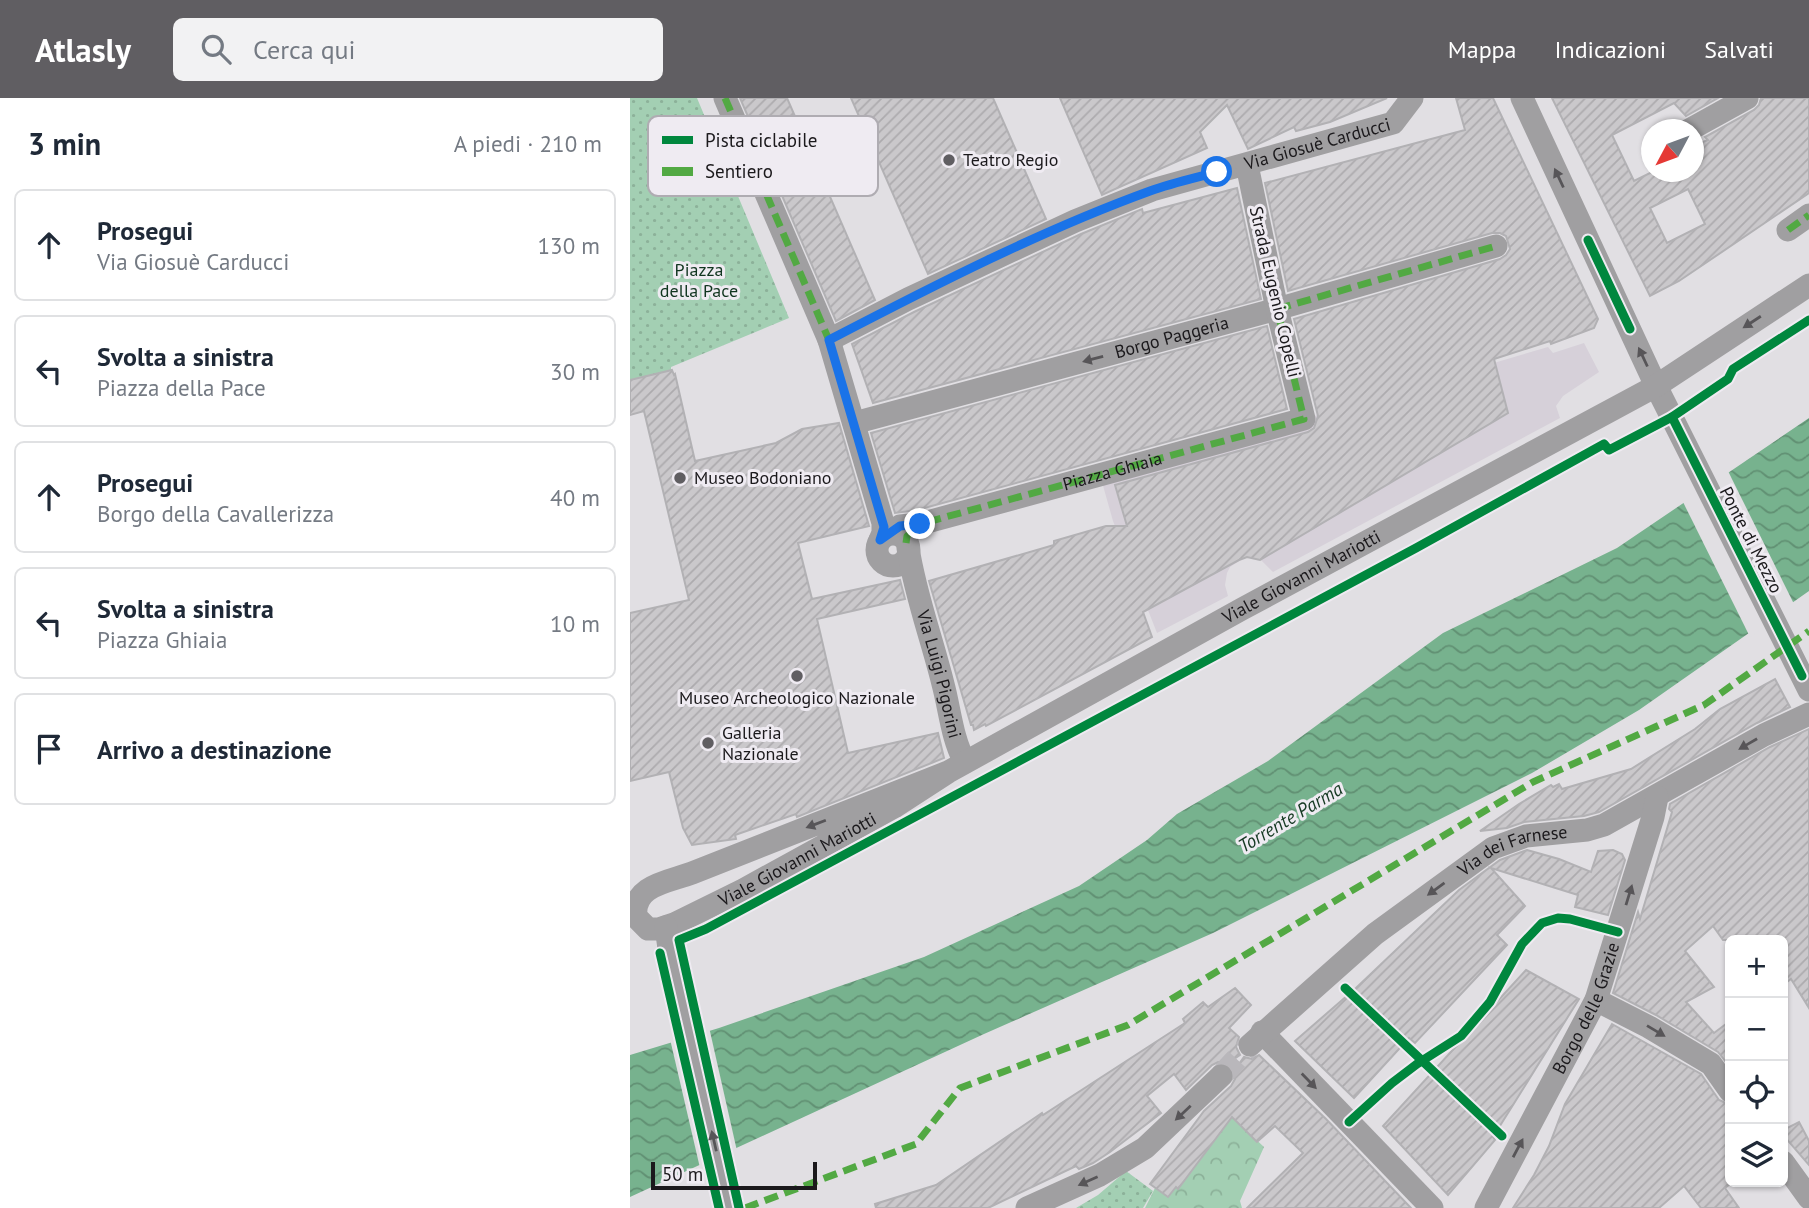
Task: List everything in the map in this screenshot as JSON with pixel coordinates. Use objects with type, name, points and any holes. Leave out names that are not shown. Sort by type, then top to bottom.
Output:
[{"type":"street","points":[[725,98],[733,116]]},
{"type":"street","name":"Via Giosuè Carducci","points":[[829,340],[908,299],[1075,221],[1152,190],[1394,123],[1412,98]]},
{"type":"street","name":"Ponte di Mezzo","points":[[1522,98],[1656,386],[1805,683]]},
{"type":"street","points":[[1704,122],[1748,98]]},
{"type":"street","name":"Strada Eugenio Copelli","points":[[1247,165],[1277,309],[1304,419]]},
{"type":"street","points":[[767,196],[829,340],[854,423]]},
{"type":"street","points":[[1788,230],[1809,215]]},
{"type":"street","name":"Borgo Paggeria","points":[[854,423],[1277,309],[1493,247]]},
{"type":"street","name":"Viale Giovanni Mariotti","points":[[674,923],[743,890],[894,807],[956,767],[1242,609],[1656,386],[1809,285]]},
{"type":"street","name":"Piazza Ghiaia","points":[[899,542],[1304,419]]},
{"type":"street","name":"Via Luigi Pigorini","points":[[854,423],[884,527],[899,542],[915,584],[943,683],[958,750],[956,767]]},
{"type":"street","name":"Via dei Farnese","points":[[1432,1208],[1256,1038],[1375,934],[1493,848],[1526,836],[1596,828],[1613,821],[1764,735],[1809,714]]},
{"type":"street","name":"Viale Giovanni Mariotti","points":[[670,881],[956,767]]},
{"type":"street","name":"Borgo delle Grazie","points":[[1486,1208],[1596,1000],[1657,797]]},
{"type":"street","points":[[670,881],[682,887],[687,897],[687,911],[674,923],[649,929],[633,918],[635,906],[650,887],[670,881]]},
{"type":"street","points":[[674,923],[670,953],[729,1208]]},
{"type":"street","points":[[1596,1000],[1649,1027],[1711,1064],[1725,1084]]},
{"type":"street","points":[[1027,1208],[1100,1175],[1145,1148],[1221,1076]]},
{"type":"street","points":[[1788,1169],[1809,1198]]},
{"type":"shaded area","points":[[1584,343],[1599,372],[1563,396],[1556,406],[1560,418],[1273,572],[1260,559],[1247,557],[1239,561],[1230,567],[1227,573],[1225,585],[1228,596],[1157,633],[1113,521],[1100,475],[1304,419],[1548,347],[1553,353]]},
{"type":"green space","name":"Piazza della Pace","points":[[630,98],[697,98],[705,116],[648,116],[648,196],[738,196],[789,318],[671,367],[671,370],[630,380]]},
{"type":"green space","points":[[1232,1117],[1264,1147],[1240,1201],[1242,1208],[1145,1208],[1155,1188],[1168,1197],[1176,1187],[1178,1189]]},
{"type":"green space","points":[[1126,1171],[1153,1191],[1143,1208],[1076,1208],[1098,1195]]},
{"type":"water","name":"Torrente Parma","points":[[1809,418],[1809,591],[1639,710],[1532,773],[1213,933],[984,1034],[630,1197],[630,1055],[719,1028],[924,957],[1079,886],[1147,840],[1177,814],[1268,761],[1443,633],[1617,548]]},
{"type":"pier","points":[[1727,469],[1795,606],[1750,637],[1682,500]]},
{"type":"pier","points":[[709,1027],[737,1151],[700,1168],[670,1039]]},
{"type":"building","points":[[740,98],[787,98],[795,116],[748,116]]},
{"type":"building","name":"Teatro Regio","points":[[851,98],[993,98],[1046,219],[928,274],[878,160],[878,116],[859,116]]},
{"type":"building","points":[[1060,98],[1387,98],[1330,122],[1296,131],[1294,127],[1248,149],[1227,105],[1200,132],[1207,148],[1102,195]]},
{"type":"building","points":[[1456,98],[1493,98],[1598,319],[1594,328],[1551,344],[1550,341],[1494,359],[1508,413],[1260,560],[1247,557],[1239,560],[1143,612],[1152,637],[974,730],[929,581],[1054,545],[1054,541],[1106,526],[1127,526],[1115,485],[1308,432],[1314,428],[1318,416],[1294,319],[1506,255],[1510,249],[1506,236],[1492,233],[1288,291],[1265,183],[1465,130]]},
{"type":"building","points":[[1552,98],[1718,98],[1686,116],[1674,103],[1612,135],[1634,181],[1641,178],[1641,182],[1704,182],[1704,142],[1708,140],[1705,137],[1754,110],[1761,98],[1809,98],[1809,193],[1679,281],[1650,296]],"holes":[[[1688,189],[1705,224],[1667,243],[1650,208]]]},
{"type":"building","points":[[1237,188],[1261,299],[873,403],[852,344],[1081,234],[1142,209],[1143,213]]},
{"type":"building","points":[[782,196],[830,196],[875,300],[836,321]]},
{"type":"building","points":[[1267,326],[1287,409],[917,510],[895,513],[871,433]]},
{"type":"building","points":[[672,370],[695,461],[776,443],[802,429],[839,423],[869,526],[798,543],[812,599],[900,580],[905,599],[817,619],[848,753],[938,733],[944,758],[797,817],[796,814],[735,835],[736,839],[692,845],[683,828],[669,772],[630,781],[630,613],[689,600],[644,411],[630,415],[630,380]]},
{"type":"building","points":[[1775,679],[1790,707],[1599,812],[1480,831],[1551,785],[1553,787],[1559,784],[1562,789],[1631,769],[1695,729],[1720,709]]},
{"type":"building","points":[[1809,729],[1809,1008],[1791,979],[1788,981],[1788,935],[1725,935],[1723,940],[1713,926],[1685,951],[1714,987],[1686,1002],[1714,1033],[1725,1025],[1725,1061],[1718,1052],[1613,993],[1638,912],[1640,919],[1672,812],[1669,809],[1670,804],[1770,747]]},
{"type":"building","points":[[1527,850],[1591,872],[1598,851],[1613,850],[1622,854],[1625,860],[1608,915],[1575,907],[1578,895],[1491,868],[1525,906],[1497,935],[1507,945],[1415,1043],[1409,1038],[1354,1098],[1295,1041],[1356,988],[1459,890],[1500,860]]},
{"type":"building","points":[[1526,970],[1579,999],[1493,1137],[1495,1140],[1448,1195],[1383,1126]]},
{"type":"building","points":[[1235,988],[1251,1005],[1229,1028],[1239,1037],[1236,1047],[1240,1055],[1227,1064],[1218,1062],[1212,1065],[1186,1090],[1174,1074],[1147,1096],[1161,1113],[1093,1163],[1079,1169],[1076,1166],[988,1208],[876,1208],[875,1204],[936,1185],[1042,1113],[1043,1115],[1185,1023],[1183,1019],[1203,1002],[1208,1007]]},
{"type":"building","points":[[1612,1024],[1701,1074],[1719,1100],[1725,1103],[1725,1188],[1739,1208],[1701,1208],[1684,1186],[1659,1208],[1513,1208],[1549,1146],[1565,1104]]},
{"type":"building","points":[[1259,1055],[1326,1119],[1411,1208],[1247,1208],[1303,1153],[1275,1126],[1257,1142],[1232,1117],[1178,1189],[1176,1187],[1168,1197],[1150,1184],[1204,1111],[1231,1086],[1235,1079],[1234,1071],[1244,1057],[1252,1059]]},
{"type":"building","points":[[1799,1122],[1809,1141],[1809,1165],[1788,1141],[1788,1128]]},
{"type":"tunnel","points":[[1221,1076],[1250,1045]]},
{"type":"marked path","points":[[725,98],[733,116]]},
{"type":"marked path","points":[[767,196],[829,340]]},
{"type":"marked path","points":[[1788,230],[1809,215]]},
{"type":"marked path","points":[[888,534],[900,526],[920,524],[1304,419],[1277,309],[1496,246]]},
{"type":"marked path","points":[[906,543],[907,536],[920,524]]},
{"type":"marked path","points":[[745,1208],[916,1144],[960,1088],[1128,1025],[1533,782],[1704,705],[1809,631]]},
{"type":"cycle path","points":[[1588,240],[1630,329]]},
{"type":"cycle path","points":[[739,1208],[679,940],[706,929],[1416,548],[1604,444],[1609,450],[1672,417],[1728,379],[1733,369],[1809,320]]},
{"type":"cycle path","points":[[1672,417],[1802,676]]},
{"type":"cycle path","points":[[1349,1122],[1392,1083],[1461,1036],[1490,1002],[1522,944],[1542,923],[1558,918],[1570,919],[1618,932]]},
{"type":"cycle path","points":[[660,953],[719,1208]]},
{"type":"cycle path","points":[[1345,988],[1502,1136]]},
{"type":"place","name":"Teatro Regio","points":[[949,160]]},
{"type":"place","name":"Museo Bodoniano","points":[[680,478]]},
{"type":"place","name":"Museo Archeologico Nazionale","points":[[797,676]]},
{"type":"place","name":"Galleria Nazionale","points":[[708,743]]},
{"type":"route","points":[[920,524],[908,523],[900,526],[880,540],[884,527],[829,340],[908,299],[1075,221],[1152,190],[1217,172]]}]
